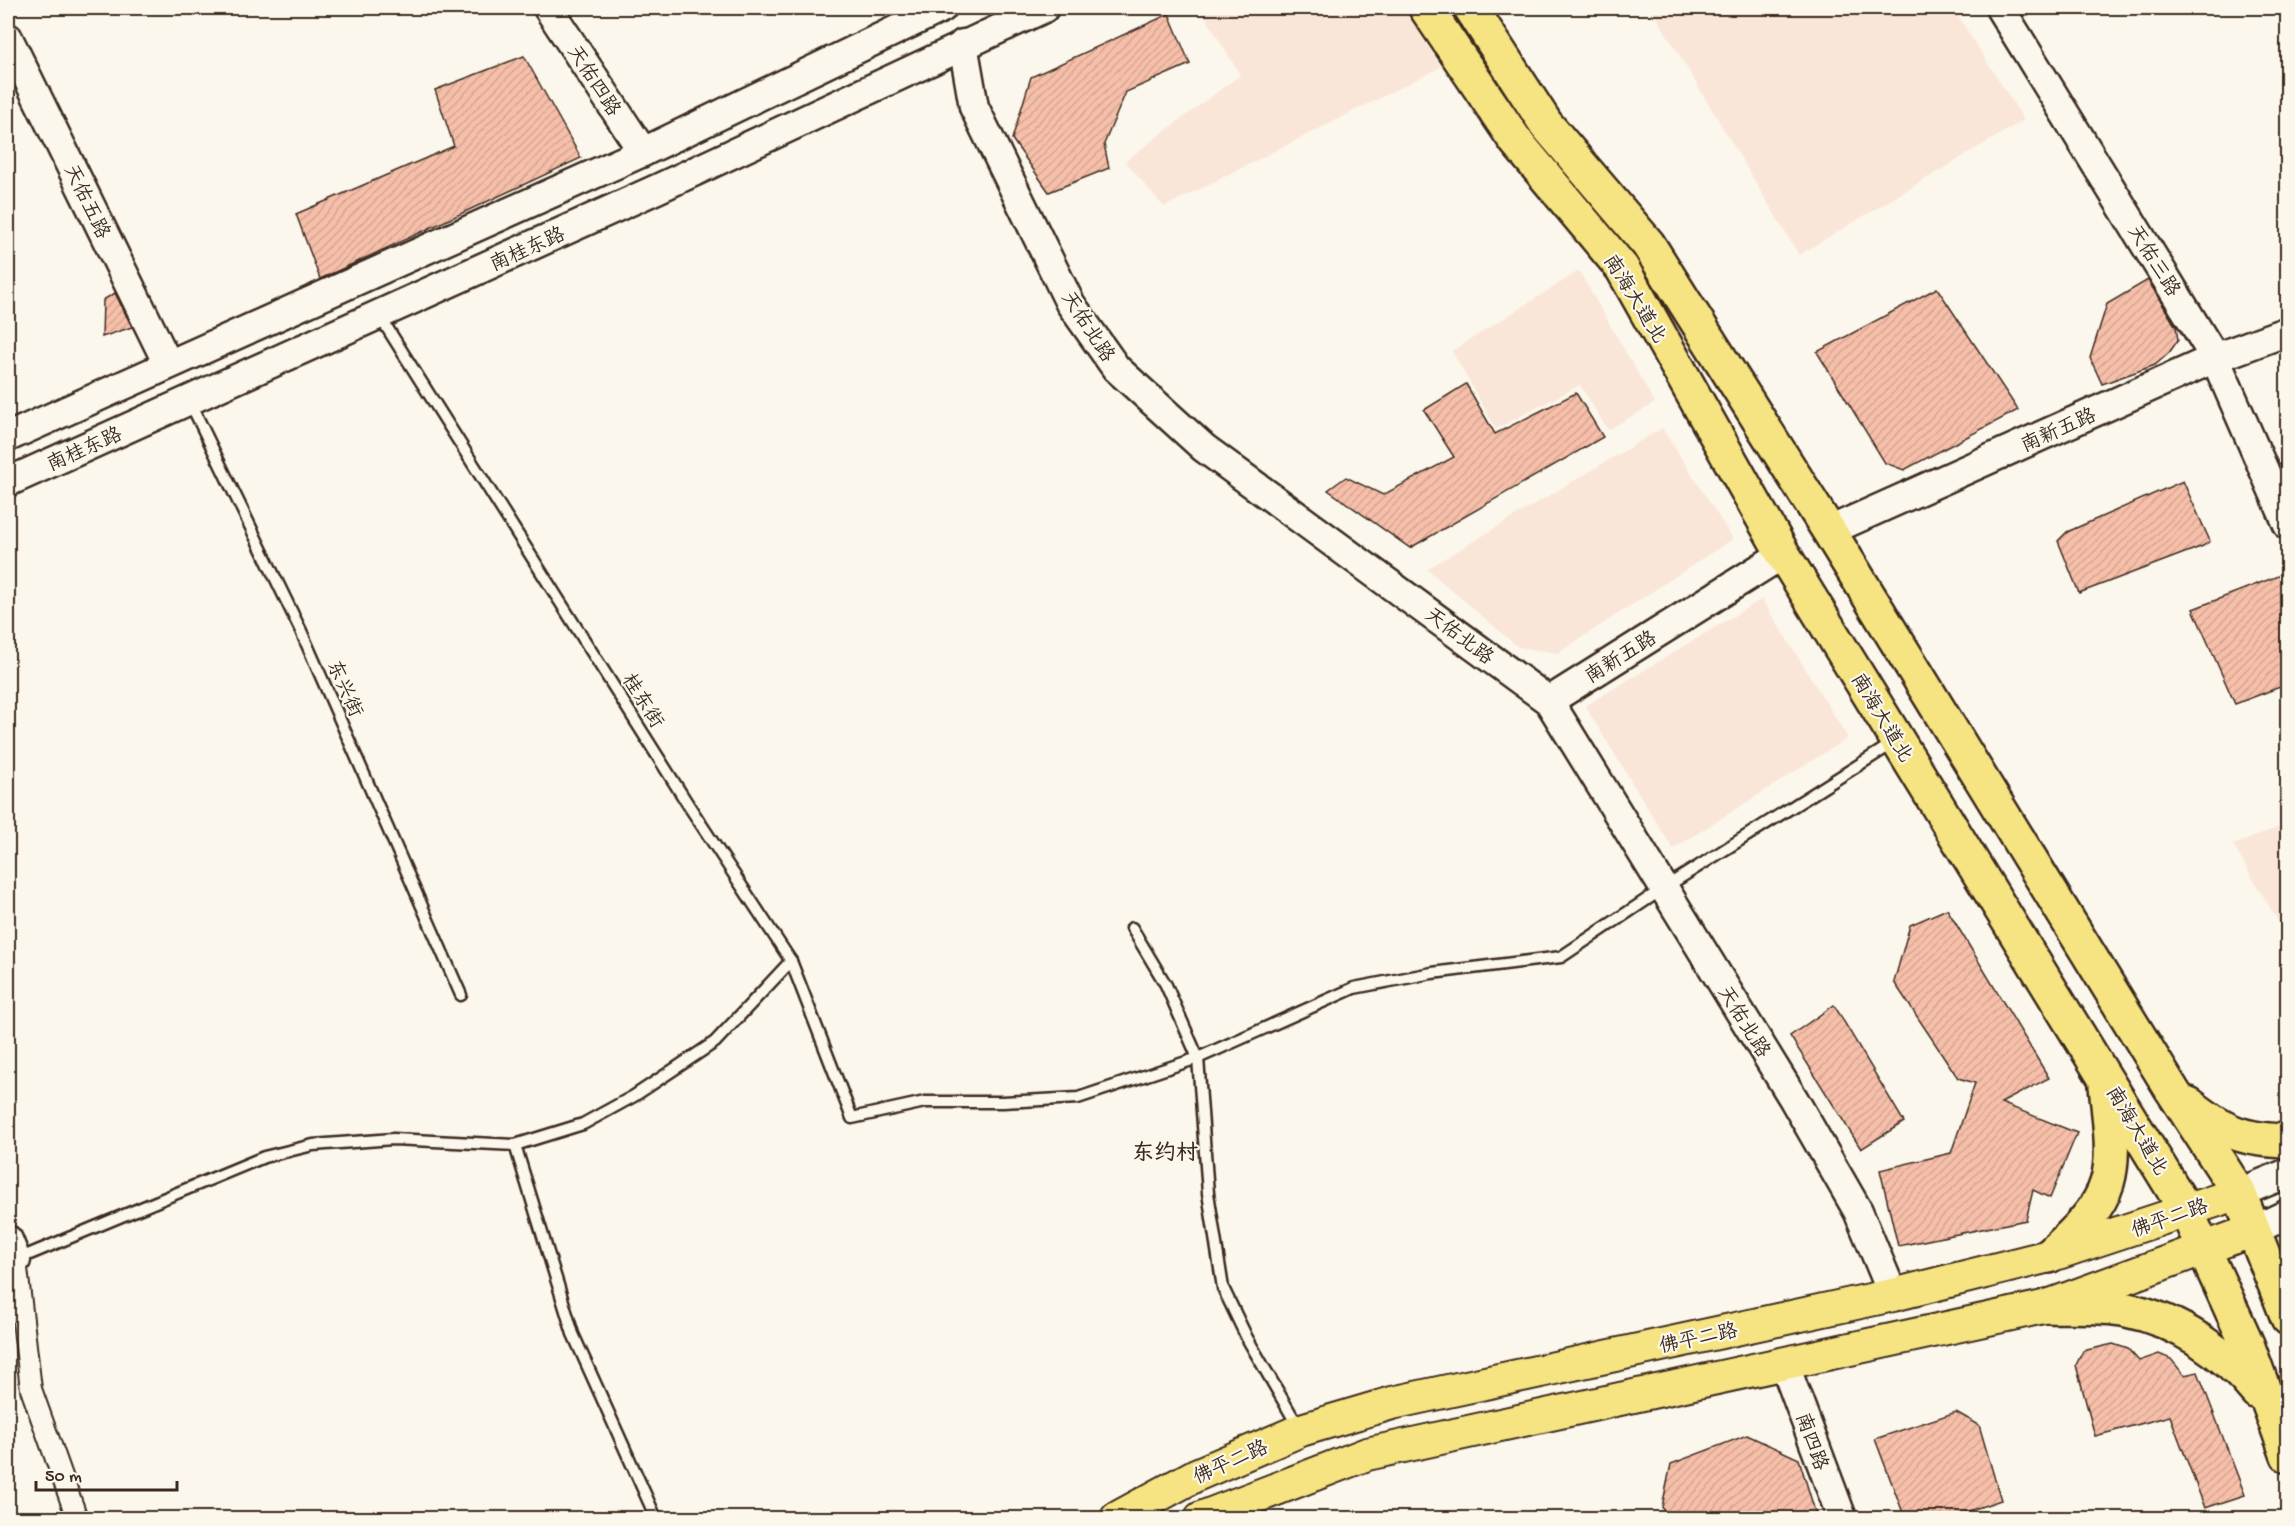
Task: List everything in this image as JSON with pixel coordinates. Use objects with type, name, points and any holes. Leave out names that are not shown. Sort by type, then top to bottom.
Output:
[{"type":"highway","name":"南海大道北","points":[[1426,8],[1515,140],[1622,268],[1783,554],[2186,1210],[2247,1344],[2288,1456]]},
{"type":"highway","name":"南海大道北","points":[[1471,8],[1546,124],[1648,244],[1829,531],[2172,1090],[2239,1193],[2288,1318]]},
{"type":"highway","points":[[2049,1256],[2081,1227],[2093,1212],[2111,1173],[2112,1137],[2104,1076]]},
{"type":"highway","points":[[2172,1090],[2212,1123],[2253,1140],[2288,1141]]},
{"type":"highway","points":[[2048,1306],[2127,1310],[2167,1322],[2205,1344],[2238,1368],[2270,1408]]},
{"type":"main road","name":"佛平二路","points":[[1117,1518],[1196,1475],[1300,1430],[1392,1403],[1893,1295],[2049,1256],[2239,1193]]},
{"type":"main road","name":"佛平二路","points":[[1201,1518],[1367,1454],[2048,1306],[2254,1230]]},
{"type":"street","name":"天佑四路","points":[[548,8],[643,152]]},
{"type":"street","name":"南桂东路","points":[[8,437],[643,152],[942,8]]},
{"type":"street","name":"南桂东路","points":[[8,482],[659,188],[1044,8]]},
{"type":"street","name":"天佑三路","points":[[2000,8],[2216,358],[2288,525]]},
{"type":"street","name":"天佑五路","points":[[8,38],[168,364]]},
{"type":"street","name":"天佑北路","points":[[963,44],[974,106],[1070,303],[1116,368],[1204,448],[1549,701],[1793,1098],[1858,1211],[1893,1295]]},
{"type":"street","name":"南新五路","points":[[1829,531],[2216,358],[2288,331]]},
{"type":"street","name":"南新五路","points":[[1549,701],[1783,554]]},
{"type":"street","name":"佛平二路","points":[[2239,1193],[2288,1173]]},
{"type":"street","name":"佛平二路","points":[[2254,1230],[2288,1214]]},
{"type":"street","points":[[12,1250],[32,1389],[77,1518]]},
{"type":"street","name":"南四路","points":[[1784,1363],[1842,1518]]},
{"type":"lane","name":"桂东街","points":[[379,314],[683,796],[791,961],[852,1118],[925,1102],[1003,1102],[1078,1098],[1198,1058]]},
{"type":"lane","name":"东兴街","points":[[189,400],[305,641],[461,995]]},
{"type":"lane","points":[[1198,1058],[1354,988],[1432,973],[1561,957],[1664,888],[1898,740]]},
{"type":"lane","points":[[1132,928],[1166,985],[1198,1058],[1208,1192],[1223,1288],[1247,1338],[1300,1430]]},
{"type":"lane","points":[[12,1250],[264,1157],[303,1148],[393,1139],[515,1145],[583,1124],[634,1096],[715,1042],[791,961]]},
{"type":"lane","points":[[515,1145],[573,1334],[656,1518]]},
{"type":"shaded area","points":[[1200,8],[1405,8],[1441,67],[1164,207],[1125,161],[1240,75]]},
{"type":"shaded area","points":[[1651,8],[1953,8],[2024,120],[1799,255]]},
{"type":"shaded area","points":[[1579,271],[1655,403],[1608,430],[1580,385],[1496,429],[1452,351]]},
{"type":"shaded area","points":[[1662,428],[1733,539],[1558,653],[1518,647],[1427,569]]},
{"type":"shaded area","points":[[1762,599],[1848,738],[1673,849],[1585,706]]},
{"type":"shaded area","points":[[2287,824],[2287,936],[2233,845]]},
{"type":"building","points":[[1169,14],[1190,64],[1126,92],[1104,144],[1109,168],[1049,192],[1012,139],[1031,77]]},
{"type":"building","points":[[524,56],[581,158],[320,279],[296,214],[454,146],[435,90]]},
{"type":"building","points":[[2148,280],[2176,327],[2178,340],[2169,353],[2155,365],[2102,384],[2090,358],[2107,304]]},
{"type":"building","points":[[1937,288],[2018,410],[1904,470],[1885,463],[1817,352]]},
{"type":"building","points":[[115,293],[132,327],[102,337],[103,300]]},
{"type":"building","points":[[1466,384],[1495,434],[1576,393],[1603,437],[1410,548],[1328,490],[1346,477],[1383,495],[1454,457],[1424,410]]},
{"type":"building","points":[[2183,481],[2210,541],[2203,546],[2079,593],[2058,541],[2067,532]]},
{"type":"building","points":[[2288,572],[2288,684],[2235,704],[2193,609]]},
{"type":"building","points":[[1947,909],[2049,1078],[2001,1103],[2077,1133],[2050,1198],[2033,1190],[2026,1220],[1898,1246],[1880,1170],[1951,1153],[1975,1083],[1958,1078],[1894,982],[1910,925]]},
{"type":"building","points":[[1834,1005],[1904,1122],[1861,1149],[1790,1036]]},
{"type":"building","points":[[2113,1344],[2128,1349],[2139,1361],[2159,1354],[2171,1359],[2184,1375],[2198,1372],[2245,1495],[2205,1508],[2170,1416],[2095,1436],[2076,1365],[2083,1351]]},
{"type":"building","points":[[1956,1412],[1979,1425],[2001,1500],[1948,1518],[1905,1518],[1875,1439]]},
{"type":"building","points":[[1747,1435],[1799,1459],[1817,1518],[1666,1518],[1662,1507],[1671,1464]]},
{"type":"district","name":"东约村","points":[[1165,1151]]}]
